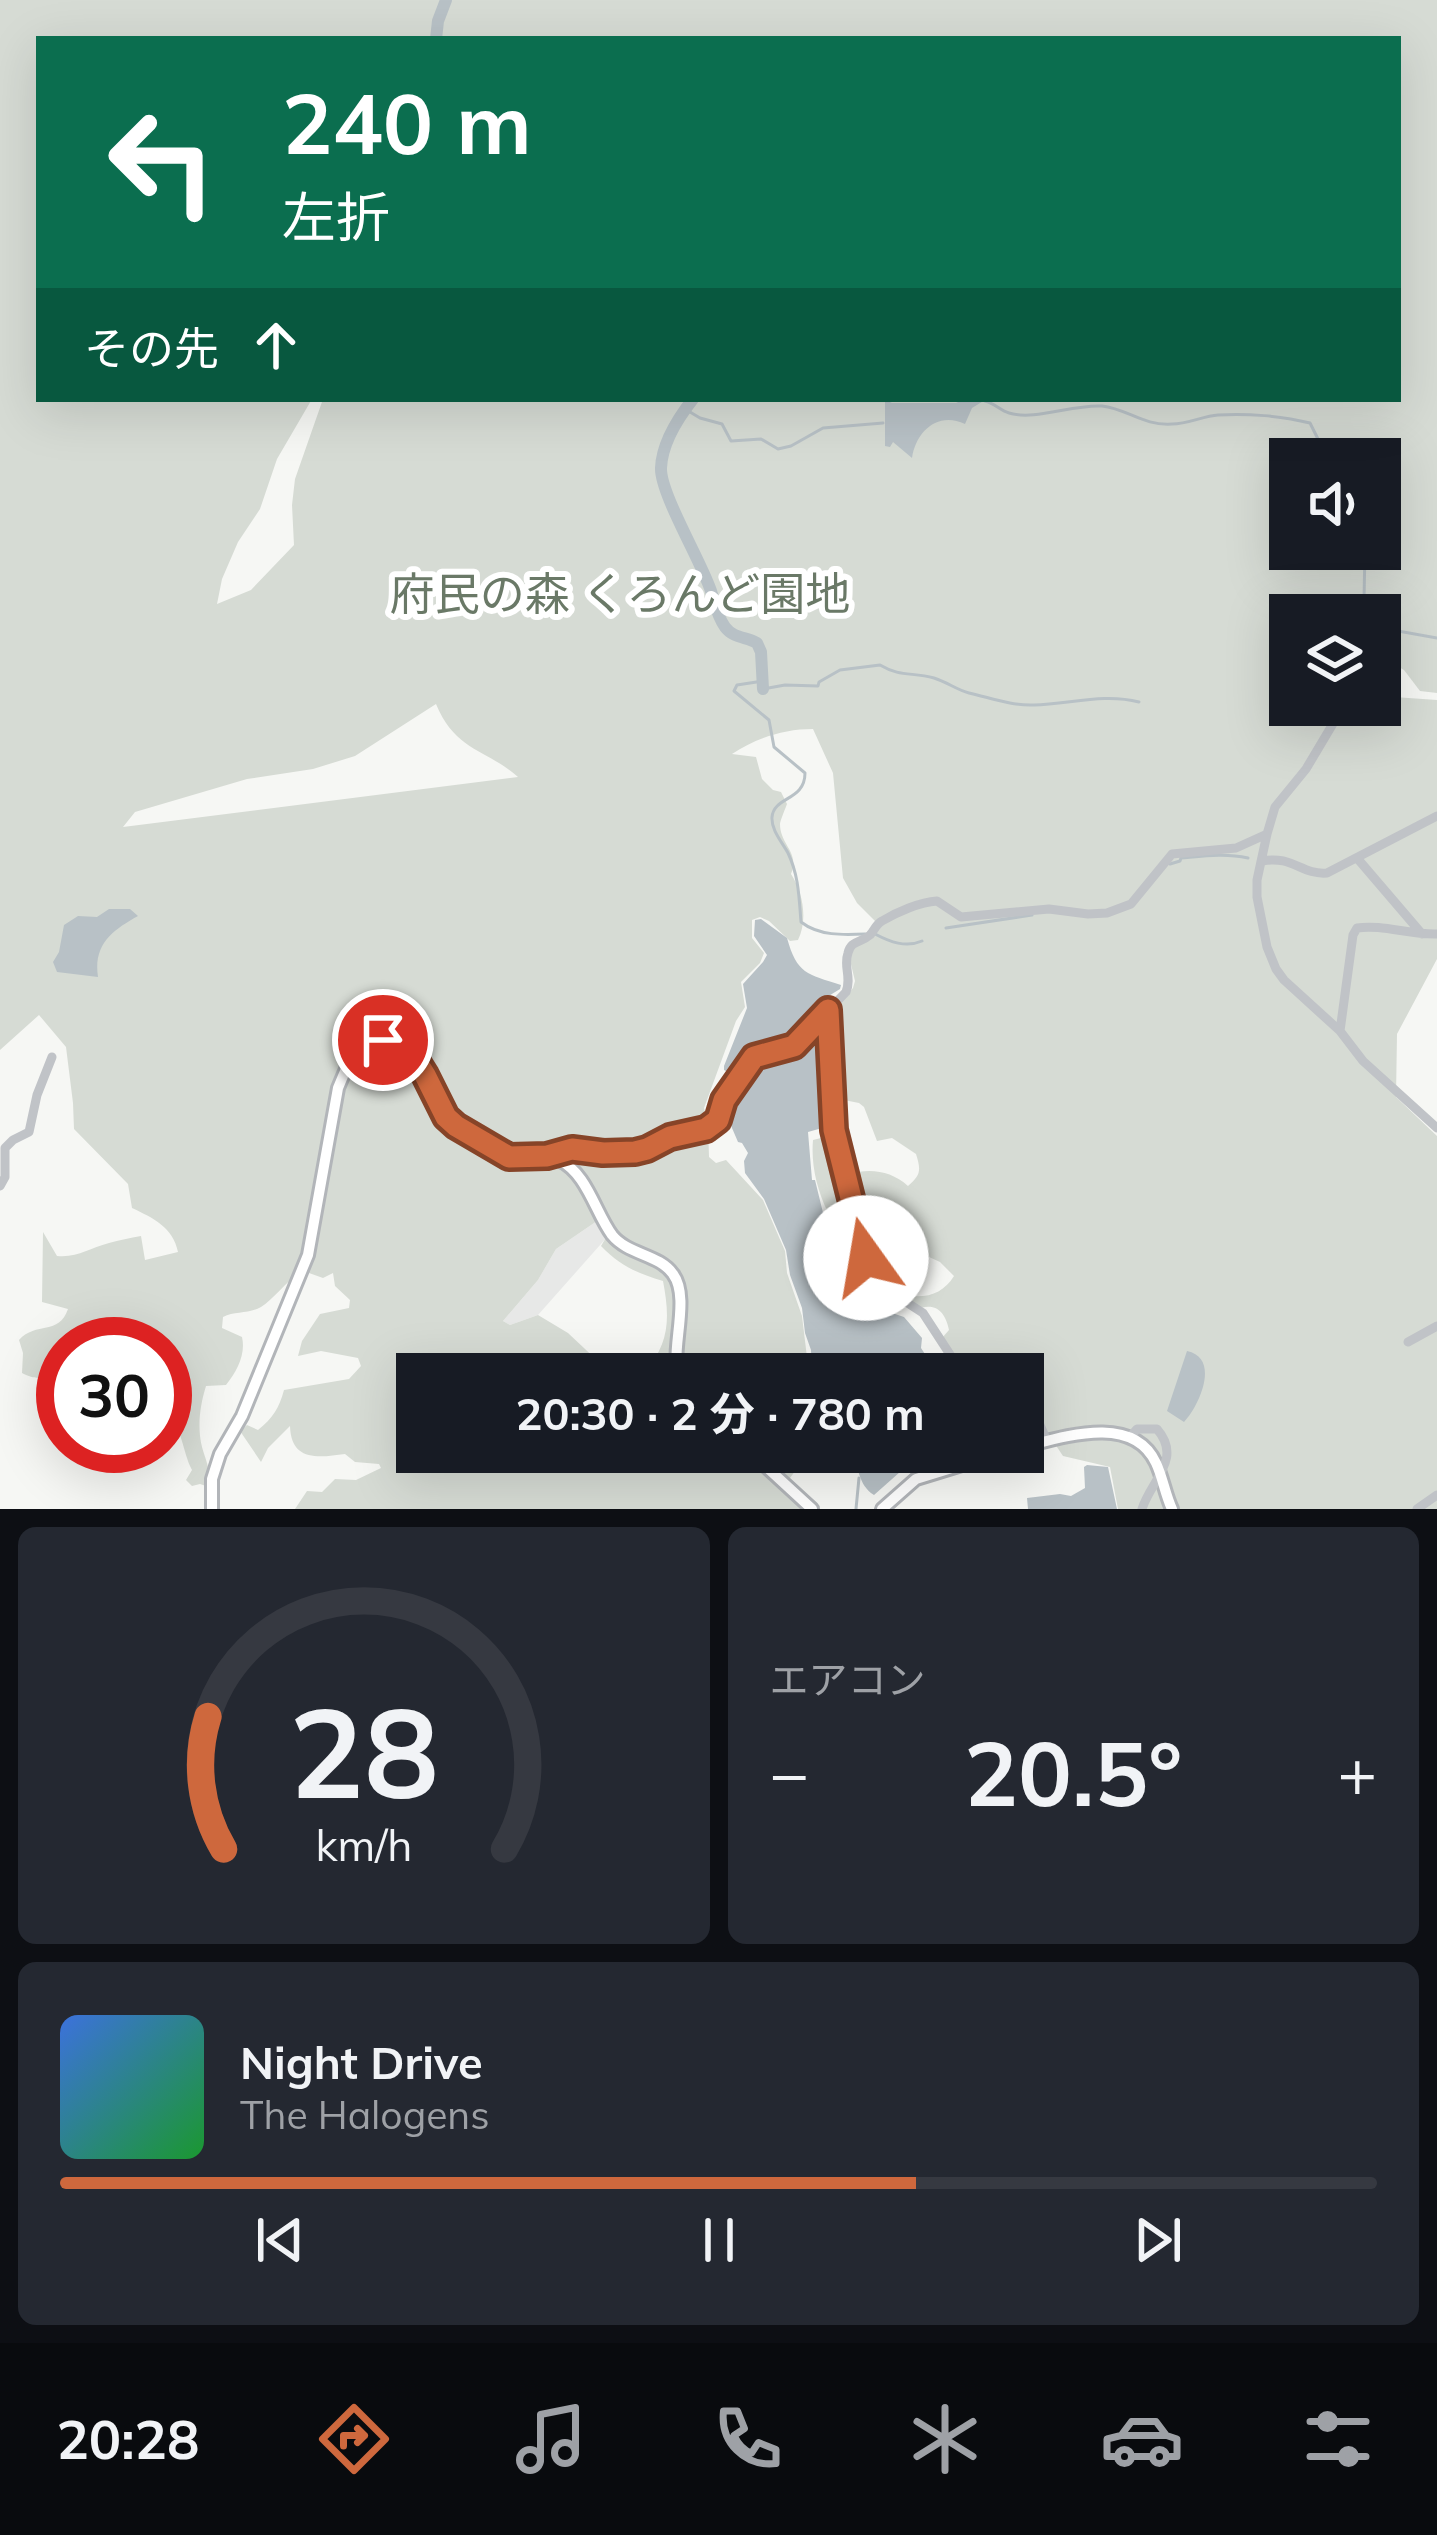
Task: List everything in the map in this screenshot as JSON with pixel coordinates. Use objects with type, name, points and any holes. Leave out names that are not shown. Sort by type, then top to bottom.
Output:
[{"type":"main road","points":[[212,1509],[212,1479],[220,1454],[242,1416],[308,1256],[335,1097],[351,1057],[373,1040],[392,1041],[413,1056],[446,1117],[456,1126],[509,1157],[547,1156],[566,1164],[618,1241],[664,1265],[677,1279],[680,1291],[675,1353]]},
{"type":"main road","points":[[1044,1442],[1104,1433],[1130,1437],[1150,1452],[1172,1509]]},
{"type":"main road","points":[[773,1473],[812,1509]]},
{"type":"main road","points":[[882,1509],[916,1479],[936,1473]]},
{"type":"street","points":[[1332,726],[1306,769],[1275,806],[1257,880],[1258,913],[1271,958],[1284,980],[1437,1128]]},
{"type":"street","points":[[1262,861],[1285,859],[1315,874],[1327,873],[1437,816]]},
{"type":"street","points":[[547,1156],[572,1149],[635,1152],[703,1130],[718,1120],[754,1057],[794,1046],[846,992],[852,944],[868,936],[876,923],[917,903],[937,901],[970,918],[1049,909],[1107,913],[1131,904],[1172,854],[1236,848],[1267,834]]},
{"type":"street","points":[[1357,858],[1422,934]]},
{"type":"street","points":[[1340,1031],[1357,928],[1437,934]]},
{"type":"street","points":[[825,1013],[834,1130],[871,1268],[886,1289],[923,1312],[949,1353]]},
{"type":"street","points":[[0,1186],[5,1178],[5,1148],[29,1132],[52,1057]]},
{"type":"street","points":[[1408,1342],[1437,1326]]},
{"type":"street","points":[[1130,1437],[1137,1429],[1157,1429],[1163,1434],[1167,1456],[1142,1509]]},
{"type":"street","points":[[1044,1434],[1047,1441]]},
{"type":"street","points":[[1417,1509],[1437,1495]]},
{"type":"shaded area","points":[[885,402],[982,402],[972,408],[965,424],[946,420],[930,426],[918,439],[912,458],[893,442],[885,446]]},
{"type":"shaded area","points":[[109,909],[130,909],[138,916],[107,939],[99,956],[98,977],[57,972],[53,962],[64,925],[78,916],[97,917]]},
{"type":"shaded area","points":[[761,919],[787,938],[805,971],[841,985],[814,1005],[824,1028],[818,1061],[824,1106],[822,1128],[808,1132],[812,1180],[826,1225],[861,1264],[892,1313],[904,1317],[922,1338],[924,1353],[811,1353],[786,1250],[764,1199],[745,1173],[748,1153],[726,1114],[735,1076],[724,1066],[747,1008],[743,984],[767,955],[754,936],[755,920]]},
{"type":"shaded area","points":[[597,1221],[608,1236],[538,1315],[510,1325],[503,1321],[538,1280],[556,1249]]},
{"type":"shaded area","points":[[1187,1351],[1197,1355],[1205,1372],[1201,1394],[1184,1422],[1167,1411]]},
{"type":"shaded area","points":[[1087,1465],[1108,1467],[1117,1509],[1028,1509],[1027,1498],[1071,1496],[1085,1488]]},
{"type":"shaded area","points":[[860,1473],[899,1473],[874,1495]]},
{"type":"green space","name":"府民の森 くろんど園地","points":[[0,0],[1437,0],[1437,693],[1420,691],[1401,668],[1401,594],[1269,594],[1269,726],[1401,726],[1401,697],[1437,700],[1437,959],[1397,1034],[1396,1097],[1437,1136],[1437,1509],[1118,1509],[1110,1467],[1063,1456],[1044,1428],[1044,1353],[954,1353],[942,1338],[949,1330],[940,1312],[907,1299],[936,1293],[954,1276],[901,1238],[880,1233],[869,1240],[871,1251],[878,1254],[871,1265],[864,1265],[853,1252],[819,1191],[813,1140],[821,1138],[849,1174],[880,1172],[908,1186],[919,1168],[916,1154],[892,1138],[877,1141],[864,1107],[844,1100],[844,1067],[834,1068],[834,1011],[853,988],[853,948],[879,925],[857,903],[843,878],[833,773],[813,729],[771,736],[732,754],[756,757],[762,779],[781,792],[787,804],[781,831],[793,860],[791,874],[799,889],[803,924],[798,940],[790,941],[769,921],[752,920],[752,938],[764,953],[741,982],[745,1007],[704,1108],[709,1157],[716,1163],[726,1160],[763,1200],[785,1251],[806,1353],[658,1353],[666,1330],[663,1281],[629,1268],[608,1253],[601,1246],[607,1236],[597,1221],[556,1249],[538,1280],[503,1321],[510,1325],[538,1315],[589,1353],[396,1353],[396,1473],[794,1473],[782,1489],[803,1509],[295,1509],[307,1491],[322,1492],[335,1479],[356,1480],[381,1468],[355,1462],[345,1454],[307,1455],[295,1446],[290,1426],[261,1462],[240,1431],[247,1425],[258,1430],[263,1426],[284,1390],[349,1379],[361,1366],[358,1358],[321,1351],[298,1356],[320,1314],[349,1308],[350,1300],[335,1286],[333,1273],[323,1278],[298,1273],[261,1307],[223,1317],[222,1328],[242,1337],[242,1356],[226,1385],[206,1386],[200,1432],[208,1475],[206,1486],[192,1486],[186,1480],[192,1473],[192,1317],[64,1317],[68,1309],[42,1302],[43,1232],[57,1256],[141,1236],[145,1260],[178,1252],[167,1230],[132,1208],[128,1184],[74,1129],[66,1047],[39,1015],[0,1050]],"holes":[[[436,704],[463,741],[518,777],[123,827],[135,812],[247,779],[313,769],[355,756]]]},
{"type":"green space","points":[[33,1331],[36,1377],[22,1373],[19,1340]]},
{"type":"waterway","points":[[436,36],[446,0]]},
{"type":"waterway","points":[[691,402],[668,440],[662,479],[722,623],[732,633],[757,643],[763,689]]},
{"type":"waterway","points":[[987,402],[1019,415],[1102,406],[1162,424],[1252,415],[1310,423],[1318,438]]},
{"type":"waterway","points":[[685,409],[722,424],[731,441],[761,439],[778,449],[823,428],[883,423]]},
{"type":"waterway","points":[[1364,594],[1365,570]]},
{"type":"waterway","points":[[1401,632],[1437,638]]},
{"type":"waterway","points":[[763,689],[818,686],[840,670],[880,665],[1018,704],[1100,699],[1139,702]]},
{"type":"waterway","points":[[763,681],[737,685],[734,691],[769,720],[774,747],[805,773],[800,789],[778,805],[772,817],[794,870],[801,922],[823,932],[865,934]]},
{"type":"waterway","points":[[1170,864],[1206,856],[1248,858]]},
{"type":"waterway","points":[[946,928],[1032,915]]},
{"type":"waterway","points":[[875,934],[898,943],[922,941]]},
{"type":"waterway","points":[[856,1509],[859,1478]]},
{"type":"route","points":[[383,1040],[410,1051],[446,1117],[502,1154],[547,1156],[572,1149],[635,1152],[711,1126],[754,1057],[794,1046],[828,1010],[834,1130],[866,1258]]}]
